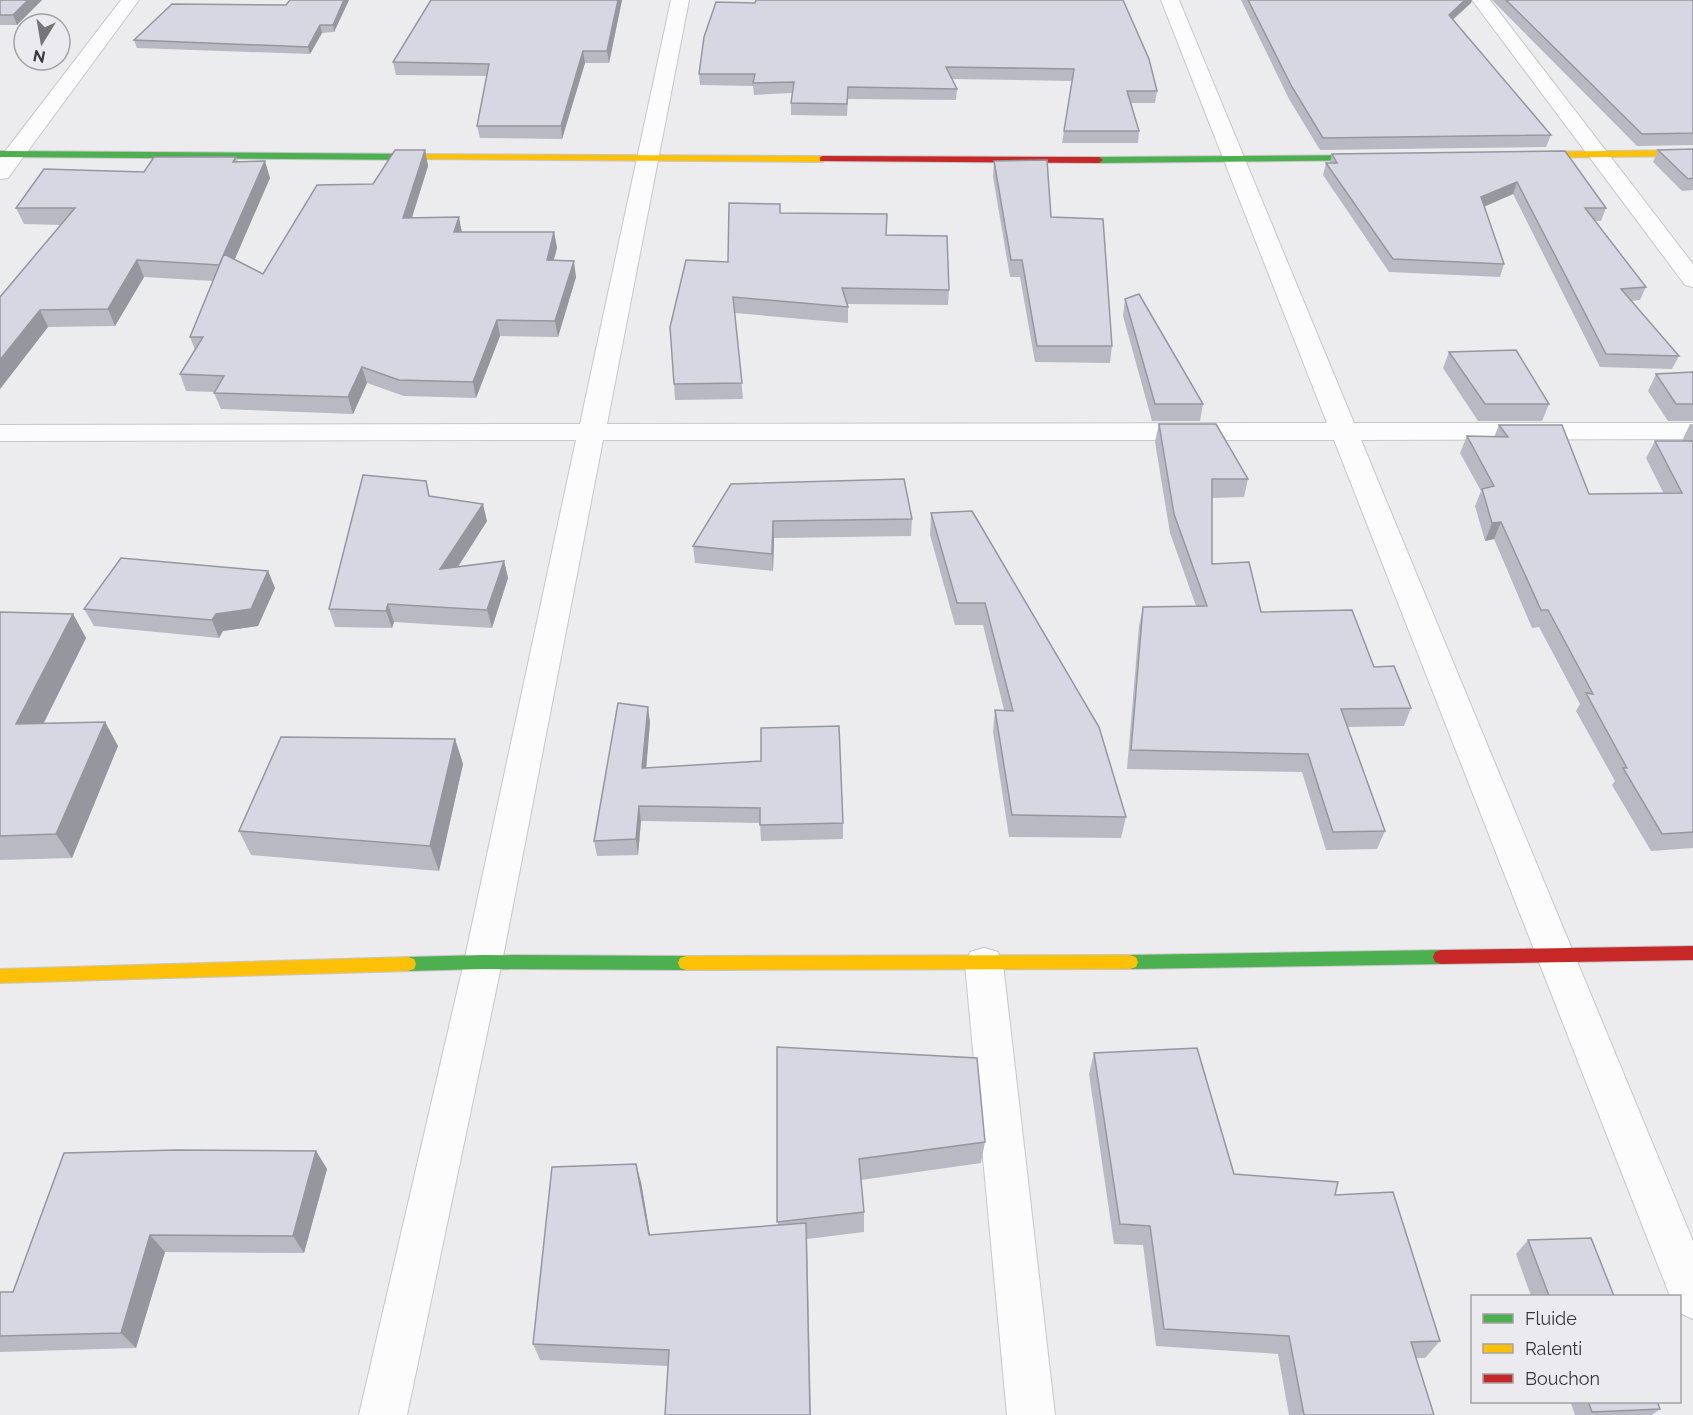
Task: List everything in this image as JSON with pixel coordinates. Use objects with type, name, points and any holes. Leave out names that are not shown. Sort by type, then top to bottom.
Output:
[{"type":"street","points":[[0,173],[8,154],[130,0]]},
{"type":"street","points":[[383,1415],[483,962],[680,0]]},
{"type":"street","points":[[1170,0],[1553,954],[1693,1296]]},
{"type":"street","points":[[1481,0],[1693,280]]},
{"type":"street","points":[[1515,155],[1693,153]]},
{"type":"street","points":[[8,154],[648,159],[1386,158]]},
{"type":"street","points":[[0,434],[1693,431]]},
{"type":"street","points":[[0,976],[483,962],[984,964],[1693,953]]},
{"type":"street","points":[[984,964],[1031,1415]]},
{"type":"building","points":[[0,0],[28,0],[16,12],[12,12],[12,15],[0,15]]},
{"type":"building","points":[[290,0],[344,0],[333,25],[320,25],[308,47],[134,40],[172,4],[286,5]]},
{"type":"building","points":[[431,0],[618,0],[607,51],[583,51],[561,126],[477,126],[489,64],[393,62]]},
{"type":"building","points":[[756,0],[1123,0],[1149,59],[1157,91],[1127,91],[1139,131],[1064,131],[1074,69],[946,67],[957,89],[848,87],[847,104],[791,103],[794,82],[753,83],[755,74],[699,74],[704,37],[716,2],[755,3]]},
{"type":"building","points":[[1248,0],[1465,0],[1449,15],[1551,135],[1323,138],[1292,87]]},
{"type":"building","points":[[1506,0],[1693,0],[1693,133],[1642,134]]},
{"type":"building","points":[[1693,149],[1693,178],[1688,179],[1658,150]]},
{"type":"building","points":[[395,150],[425,150],[403,218],[459,217],[454,232],[554,232],[547,260],[574,261],[555,321],[497,320],[473,382],[399,380],[362,367],[348,397],[214,393],[224,376],[180,374],[203,337],[190,337],[224,254],[263,274],[317,185],[373,184]]},
{"type":"building","points":[[1565,151],[1606,208],[1585,208],[1646,287],[1621,289],[1679,356],[1606,354],[1517,182],[1481,197],[1504,264],[1393,259],[1326,163],[1337,163],[1332,154]]},
{"type":"building","points":[[154,157],[236,157],[233,162],[265,161],[219,265],[137,260],[108,309],[40,310],[0,360],[0,297],[75,208],[16,208],[44,169],[144,172]]},
{"type":"building","points":[[1047,160],[1051,217],[1103,219],[1112,346],[1037,346],[1022,260],[1011,260],[994,161]]},
{"type":"building","points":[[729,203],[780,204],[780,213],[887,214],[886,235],[947,236],[949,290],[842,288],[848,307],[733,297],[742,383],[674,384],[670,327],[686,260],[728,262]]},
{"type":"building","points":[[1139,294],[1203,404],[1155,404],[1125,299]]},
{"type":"building","points":[[1516,350],[1549,404],[1485,404],[1449,352]]},
{"type":"building","points":[[1693,372],[1693,404],[1676,404],[1656,374]]},
{"type":"building","points":[[1159,424],[1216,424],[1248,479],[1212,479],[1212,564],[1249,562],[1261,612],[1352,610],[1374,667],[1394,666],[1411,708],[1341,709],[1385,831],[1333,832],[1308,754],[1131,750],[1143,607],[1207,606],[1174,514]]},
{"type":"building","points":[[1499,425],[1562,425],[1589,494],[1682,493],[1655,441],[1693,441],[1693,832],[1662,834],[1623,768],[1627,768],[1586,693],[1593,694],[1548,610],[1541,610],[1501,522],[1492,523],[1482,489],[1494,486],[1467,436],[1508,437]]},
{"type":"building","points":[[363,475],[426,481],[429,496],[483,504],[440,569],[504,561],[487,610],[388,604],[386,611],[329,609]]},
{"type":"building","points":[[904,479],[912,519],[773,521],[772,554],[693,546],[731,484]]},
{"type":"building","points":[[972,511],[1099,727],[1126,817],[1012,815],[995,710],[1013,711],[985,603],[957,603],[931,513]]},
{"type":"building","points":[[121,558],[268,571],[251,609],[216,614],[212,620],[84,609]]},
{"type":"building","points":[[0,612],[73,614],[16,724],[105,722],[56,834],[0,836]]},
{"type":"building","points":[[618,703],[648,707],[642,768],[761,761],[761,728],[839,726],[843,823],[760,825],[760,808],[639,806],[636,839],[594,841]]},
{"type":"building","points":[[281,737],[455,739],[430,846],[239,831]]},
{"type":"building","points":[[777,1047],[977,1058],[985,1142],[859,1159],[864,1212],[777,1222]]},
{"type":"building","points":[[1197,1048],[1234,1174],[1338,1182],[1335,1195],[1393,1192],[1440,1341],[1411,1342],[1434,1415],[1304,1415],[1289,1336],[1164,1329],[1150,1226],[1120,1224],[1094,1053]]},
{"type":"building","points":[[175,1150],[316,1151],[293,1236],[150,1235],[121,1333],[0,1336],[0,1292],[13,1292],[64,1153]]},
{"type":"building","points":[[636,1164],[649,1235],[806,1223],[810,1415],[665,1415],[669,1350],[533,1344],[552,1167]]},
{"type":"building","points":[[1591,1238],[1614,1295],[1549,1295],[1528,1240]]},
{"type":"building","points":[[1589,1403],[1658,1403],[1660,1409],[1592,1412]]},
{"type":"traffic: fast","points":[[0,154],[423,157]]},
{"type":"traffic: fast","points":[[1099,160],[1376,158]]},
{"type":"traffic: fast","points":[[1130,962],[1441,957]]},
{"type":"traffic: fast","points":[[408,964],[686,963]]},
{"type":"traffic: slow","points":[[1524,155],[1693,153]]},
{"type":"traffic: slow","points":[[423,157],[823,159]]},
{"type":"traffic: slow","points":[[686,963],[1130,962]]},
{"type":"traffic: slow","points":[[0,976],[408,964]]},
{"type":"traffic: jam","points":[[823,159],[1099,160]]},
{"type":"traffic: jam","points":[[1441,957],[1693,953]]}]
